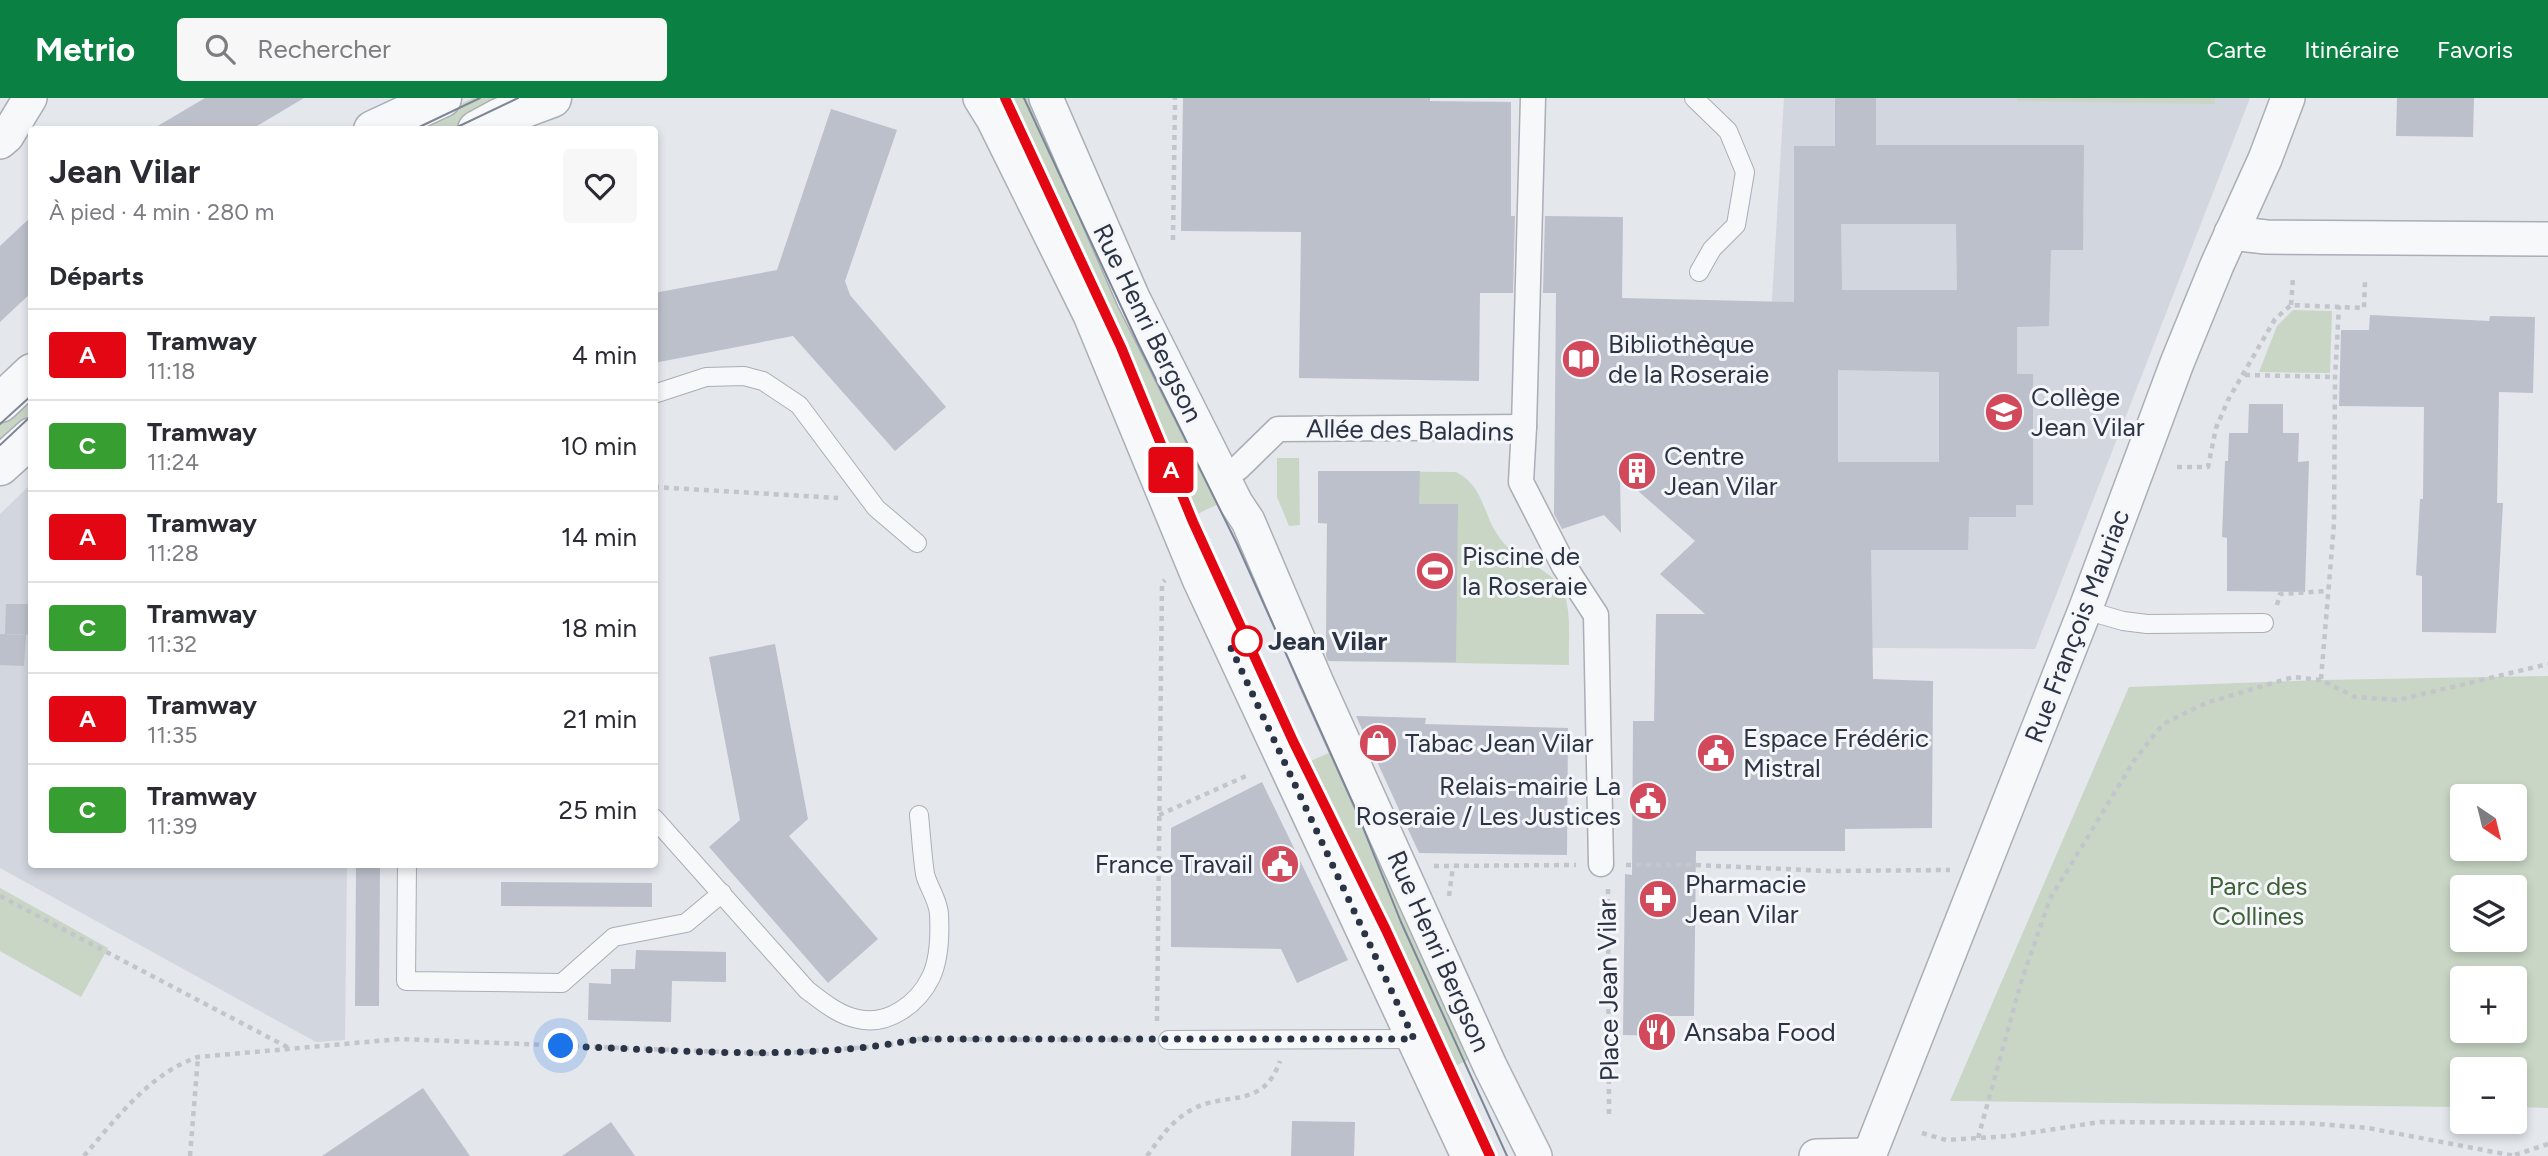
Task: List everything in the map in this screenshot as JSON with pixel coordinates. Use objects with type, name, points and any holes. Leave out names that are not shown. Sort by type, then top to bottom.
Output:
[{"type":"street","points":[[0,142],[7,136],[30,98]]},
{"type":"street","points":[[382,126],[442,98]]},
{"type":"street","points":[[484,126],[552,98]]},
{"type":"street","name":"Rue Henri Bergson","points":[[980,98],[993,118],[1090,315],[1199,579],[1468,1156]]},
{"type":"street","name":"Rue Henri Bergson","points":[[1046,98],[1133,298],[1236,503],[1248,521],[1317,682],[1490,1066],[1535,1156]]},
{"type":"street","points":[[1524,427],[1533,98]]},
{"type":"street","name":"Rue François Mauriac","points":[[1868,1156],[2085,610],[2177,363],[2231,233],[2266,159],[2288,98]]},
{"type":"street","points":[[2231,233],[2266,237],[2548,239]]},
{"type":"street","points":[[0,403],[28,377]]},
{"type":"street","name":"Allée des Baladins","points":[[1238,468],[1278,429],[1524,427],[1521,482],[1564,566],[1596,615],[1601,864]]},
{"type":"street","points":[[0,466],[28,441]]},
{"type":"street","points":[[1816,1156],[1868,1156]]},
{"type":"lane","points":[[1694,98],[1728,131],[1745,172],[1736,225],[1712,249],[1699,272]]},
{"type":"lane","points":[[658,393],[706,377],[744,376],[763,381],[799,405],[877,508],[917,543]]},
{"type":"lane","points":[[2085,610],[2123,621],[2147,624],[2264,623]]},
{"type":"lane","points":[[658,822],[807,990],[835,1011],[857,1019],[876,1021],[899,1013],[919,996],[932,976],[939,913],[926,877],[919,815]]},
{"type":"lane","points":[[407,868],[406,981],[562,983],[614,937],[686,923],[722,893]]},
{"type":"lane","points":[[1162,1040],[1414,1039]]},
{"type":"path","points":[[1173,240],[1175,98]]},
{"type":"path","points":[[2177,467],[2208,467],[2216,428],[2228,400],[2276,319],[2291,305],[2293,278]]},
{"type":"path","points":[[2291,305],[2364,308],[2365,281]]},
{"type":"path","points":[[2321,680],[2334,524],[2335,377],[2339,306]]},
{"type":"path","points":[[2245,375],[2335,377]]},
{"type":"path","points":[[658,487],[871,500]]},
{"type":"path","points":[[84,1156],[121,1114],[155,1082],[181,1063],[198,1057],[400,1039],[772,1054],[882,1046],[919,1039],[1162,1040],[1159,815],[1162,583],[1168,578]]},
{"type":"path","points":[[2264,623],[2274,615],[2280,594],[2327,591]]},
{"type":"path","points":[[1978,1138],[2022,979],[2050,899],[2135,759],[2163,724],[2206,703],[2293,677],[2321,680],[2355,697],[2398,700],[2548,664]]},
{"type":"path","points":[[1159,815],[1246,776]]},
{"type":"path","name":"Place Jean Vilar","points":[[1601,864],[1609,892],[1609,1116]]},
{"type":"path","name":"Place Jean Vilar","points":[[1432,866],[1601,864],[1829,871],[1958,870]]},
{"type":"path","points":[[1449,900],[1453,866]]},
{"type":"path","points":[[0,896],[290,1049]]},
{"type":"path","points":[[1147,1156],[1174,1121],[1196,1107],[1254,1095],[1276,1072],[1287,1041]]},
{"type":"path","points":[[190,1156],[198,1057]]},
{"type":"path","points":[[1922,1133],[1946,1140],[2010,1136],[2100,1122],[2305,1123],[2368,1128],[2515,1155],[2548,1144]]},
{"type":"shaded area","points":[[1784,98],[2250,98],[2035,649],[1743,647],[1760,502]]},
{"type":"shaded area","points":[[28,487],[28,868],[347,868],[345,1040],[316,1042],[0,868],[0,514]]},
{"type":"green space","points":[[473,98],[525,98],[464,126],[417,126]]},
{"type":"green space","points":[[996,98],[1032,98],[1225,501],[1184,520]]},
{"type":"green space","points":[[2017,98],[2215,98],[2215,104],[2017,101]]},
{"type":"green space","points":[[2293,310],[2332,311],[2330,373],[2259,372],[2277,326]]},
{"type":"green space","points":[[28,393],[28,423],[0,448],[0,419]]},
{"type":"green space","points":[[1277,458],[1299,458],[1300,525],[1289,526],[1277,497]]},
{"type":"green space","name":"Piscine de la Roseraie","points":[[1318,471],[1456,472],[1466,478],[1479,494],[1496,533],[1503,542],[1553,578],[1564,594],[1568,610],[1569,665],[1326,661],[1327,524],[1318,523]]},
{"type":"green space","name":"Parc des Collines","points":[[2548,676],[2548,1108],[2527,1107],[2527,1057],[2450,1057],[2450,1107],[1950,1101],[2129,687]]},
{"type":"green space","points":[[1338,749],[1476,1056],[1439,1074],[1297,767]]},
{"type":"green space","points":[[0,888],[108,948],[81,997],[0,951]]},
{"type":"building","points":[[205,98],[304,98],[257,126],[158,126]]},
{"type":"building","points":[[1183,98],[1430,98],[1430,101],[1511,102],[1511,216],[1515,216],[1513,293],[1480,293],[1479,381],[1299,378],[1301,232],[1181,231]]},
{"type":"building","points":[[1835,98],[1876,98],[1876,145],[2084,145],[2083,250],[2051,250],[2049,326],[2017,327],[2017,374],[2033,374],[2033,505],[2016,505],[2016,517],[1969,517],[1968,550],[1871,550],[1873,679],[1933,681],[1932,828],[1845,829],[1845,851],[1696,851],[1694,1016],[1670,1016],[1670,1036],[1623,1035],[1625,874],[1632,875],[1633,721],[1654,721],[1656,614],[1705,614],[1660,574],[1695,541],[1620,475],[1621,533],[1604,515],[1562,529],[1554,514],[1556,293],[1543,293],[1545,216],[1623,217],[1622,298],[1794,302],[1794,146],[1835,146]],"holes":[[[1841,224],[1956,224],[1957,290],[1842,290]],[[1838,370],[1939,372],[1939,462],[1838,462]]]},
{"type":"building","points":[[2397,98],[2474,98],[2473,137],[2396,136]]},
{"type":"building","points":[[831,109],[897,130],[845,281],[850,295],[946,407],[895,451],[793,336],[658,362],[658,292],[777,270]]},
{"type":"building","points":[[28,220],[28,296],[0,322],[0,246]]},
{"type":"building","points":[[2370,315],[2489,321],[2490,316],[2535,317],[2533,393],[2499,392],[2497,503],[2503,503],[2496,633],[2422,632],[2422,576],[2416,575],[2420,499],[2423,499],[2424,407],[2339,406],[2341,330],[2369,330]]},
{"type":"building","points":[[2249,404],[2283,404],[2283,433],[2299,433],[2298,462],[2309,461],[2305,592],[2227,591],[2227,538],[2222,537],[2225,461],[2228,461],[2229,433],[2248,433]]},
{"type":"building","name":"Piscine de la Roseraie","points":[[1318,471],[1420,471],[1419,504],[1458,504],[1456,662],[1329,661],[1326,655],[1327,523],[1318,523]]},
{"type":"building","points":[[6,604],[28,604],[28,635],[5,634]]},
{"type":"building","points":[[0,634],[26,635],[24,666],[0,665]]},
{"type":"building","points":[[775,644],[808,819],[789,836],[878,939],[828,983],[709,847],[740,820],[709,657]]},
{"type":"building","points":[[1356,716],[1426,718],[1425,724],[1568,728],[1567,855],[1419,853]]},
{"type":"building","points":[[1262,782],[1348,960],[1297,983],[1281,949],[1171,947],[1171,828]]},
{"type":"building","points":[[356,868],[380,868],[379,1006],[355,1006]]},
{"type":"building","points":[[501,882],[652,883],[652,907],[501,906]]},
{"type":"building","points":[[636,950],[726,952],[726,982],[672,981],[671,1022],[588,1020],[589,983],[611,984],[611,969],[635,969]]},
{"type":"building","points":[[423,1088],[470,1156],[322,1156]]},
{"type":"building","points":[[1292,1121],[1355,1122],[1354,1156],[1291,1156]]},
{"type":"building","points":[[611,1122],[635,1156],[562,1156]]},
{"type":"tram line","points":[[421,126],[480,98]]},
{"type":"tram line","points":[[459,126],[518,98]]},
{"type":"tram line","points":[[1005,98],[1121,347],[1169,466],[1247,641],[1324,808],[1386,930],[1490,1156]]},
{"type":"tram line","name":"A","points":[[1005,98],[1121,347],[1193,522],[1293,741],[1386,930],[1490,1156]]},
{"type":"tram line","points":[[1024,98],[1138,343],[1237,544],[1356,810],[1401,922],[1507,1156]]},
{"type":"tram line","points":[[0,424],[28,399]]},
{"type":"tram line","points":[[0,445],[28,419]]},
{"type":"place","name":"Bibliothèque de la Roseraie","points":[[1581,359]]},
{"type":"place","name":"Collège Jean Vilar","points":[[2004,412]]},
{"type":"place","name":"Centre Jean Vilar","points":[[1637,471]]},
{"type":"place","name":"Piscine de la Roseraie","points":[[1435,571]]},
{"type":"place","name":"Jean Vilar","points":[[1247,641]]},
{"type":"place","name":"Tabac Jean Vilar","points":[[1378,743]]},
{"type":"place","name":"Espace Frédéric Mistral","points":[[1716,753]]},
{"type":"place","name":"Relais-mairie La Roseraie / Les Justices","points":[[1648,801]]},
{"type":"place","name":"France Travail","points":[[1280,864]]},
{"type":"place","name":"Pharmacie Jean Vilar","points":[[1658,899]]},
{"type":"place","name":"Ansaba Food","points":[[1657,1032]]},
{"type":"route","points":[[561,1046],[772,1054],[882,1046],[919,1039],[1414,1039],[1231,648],[1247,641]]}]
